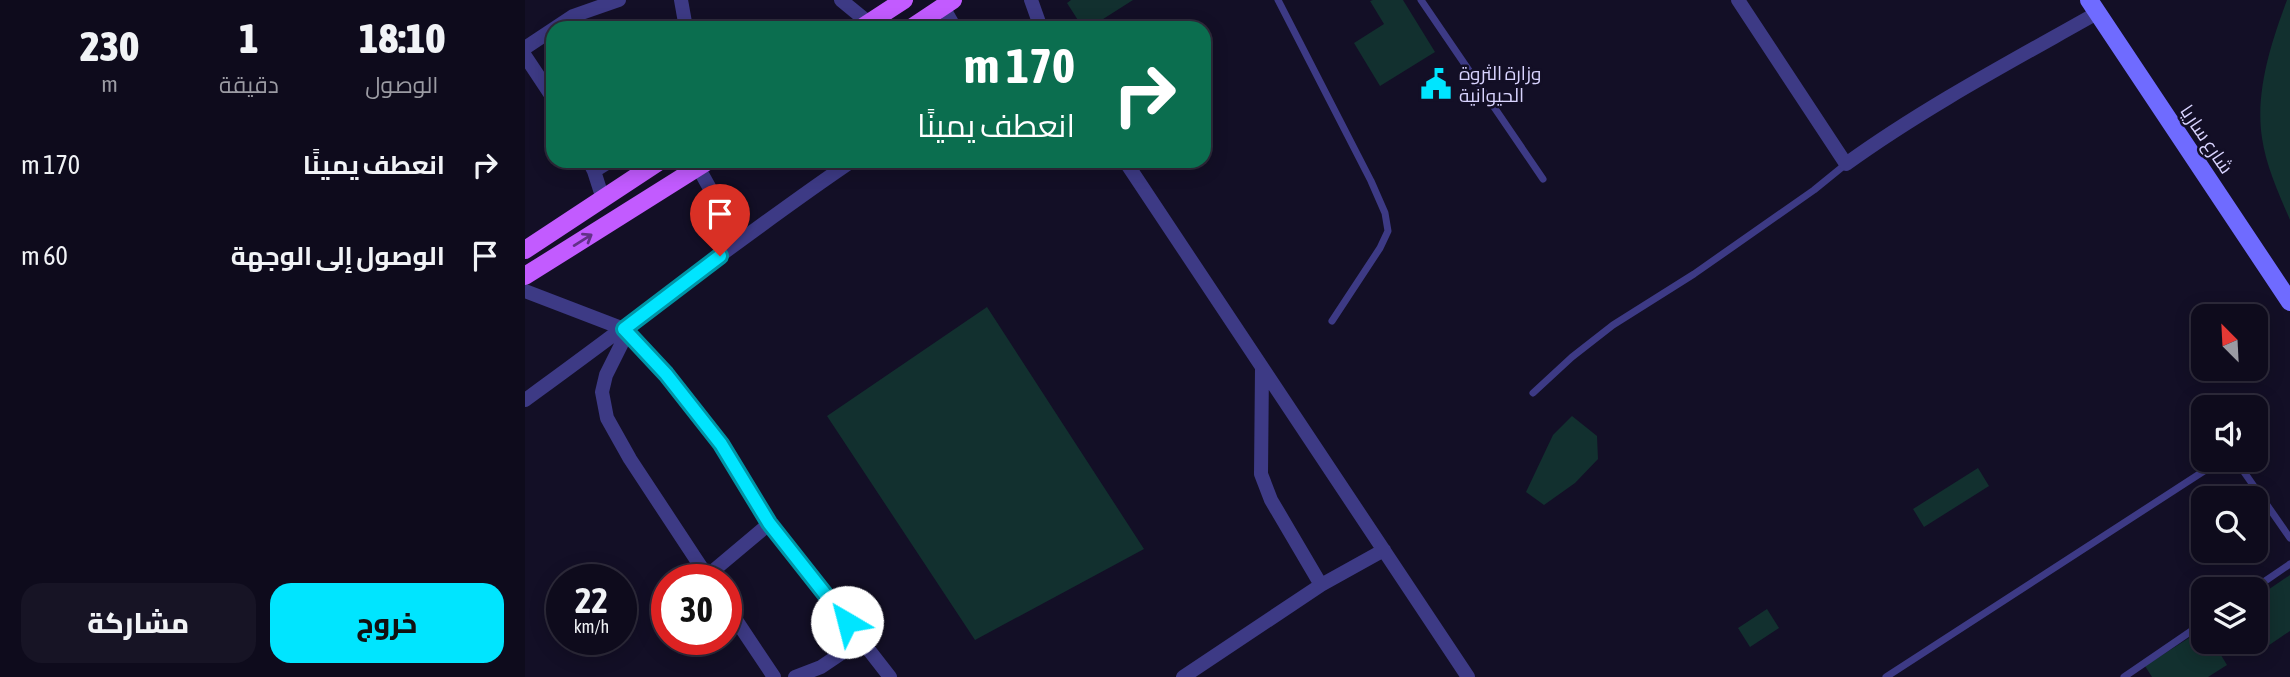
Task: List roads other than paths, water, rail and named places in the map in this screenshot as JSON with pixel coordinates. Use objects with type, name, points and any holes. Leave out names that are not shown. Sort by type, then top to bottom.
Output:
[{"type":"main road","points":[[872,21],[904,0]]},
{"type":"main road","points":[[921,21],[948,3]]},
{"type":"main road","points":[[525,250],[650,168]]},
{"type":"main road","points":[[525,276],[697,168]]},
{"type":"street","points":[[566,21],[619,0]]},
{"type":"street","points":[[681,0],[685,21]]},
{"type":"street","points":[[841,0],[860,21]]},
{"type":"street","points":[[1031,0],[1038,21]]},
{"type":"street","points":[[1738,0],[1846,164],[2093,7]]},
{"type":"street","points":[[948,3],[953,21]]},
{"type":"street","name":"شارع ساريا","points":[[2093,7],[2290,302]]},
{"type":"street","points":[[525,48],[546,34]]},
{"type":"street","points":[[525,56],[546,88]]},
{"type":"street","points":[[593,168],[603,199]]},
{"type":"street","points":[[705,168],[739,241]]},
{"type":"street","points":[[525,400],[625,331],[739,241],[842,168]]},
{"type":"street","points":[[1130,168],[1468,677]]},
{"type":"street","points":[[525,291],[625,331],[666,374],[721,444],[769,523],[890,677]]},
{"type":"street","points":[[625,331],[606,375],[602,392],[607,418],[630,459],[699,564]]},
{"type":"street","points":[[1262,368],[1261,474],[1271,500],[1321,585]]},
{"type":"street","points":[[724,564],[769,523]]},
{"type":"street","points":[[1183,677],[1321,585],[1384,550]]},
{"type":"street","points":[[742,629],[774,677]]},
{"type":"street","points":[[795,677],[821,667],[861,640]]},
{"type":"lane","points":[[1278,0],[1385,213],[1388,231],[1380,248],[1332,321]]},
{"type":"lane","points":[[1421,0],[1543,179]]},
{"type":"lane","points":[[1533,393],[1572,357],[1613,325],[1694,274],[1814,190],[1846,164]]},
{"type":"lane","points":[[1886,677],[2202,472]]},
{"type":"lane","points":[[2244,472],[2290,538]]},
{"type":"lane","points":[[2268,579],[2290,564]]},
{"type":"lane","points":[[2124,677],[2191,631]]},
{"type":"place","name":"وزارة الثروة الحيوانية","points":[[1436,84]]}]
